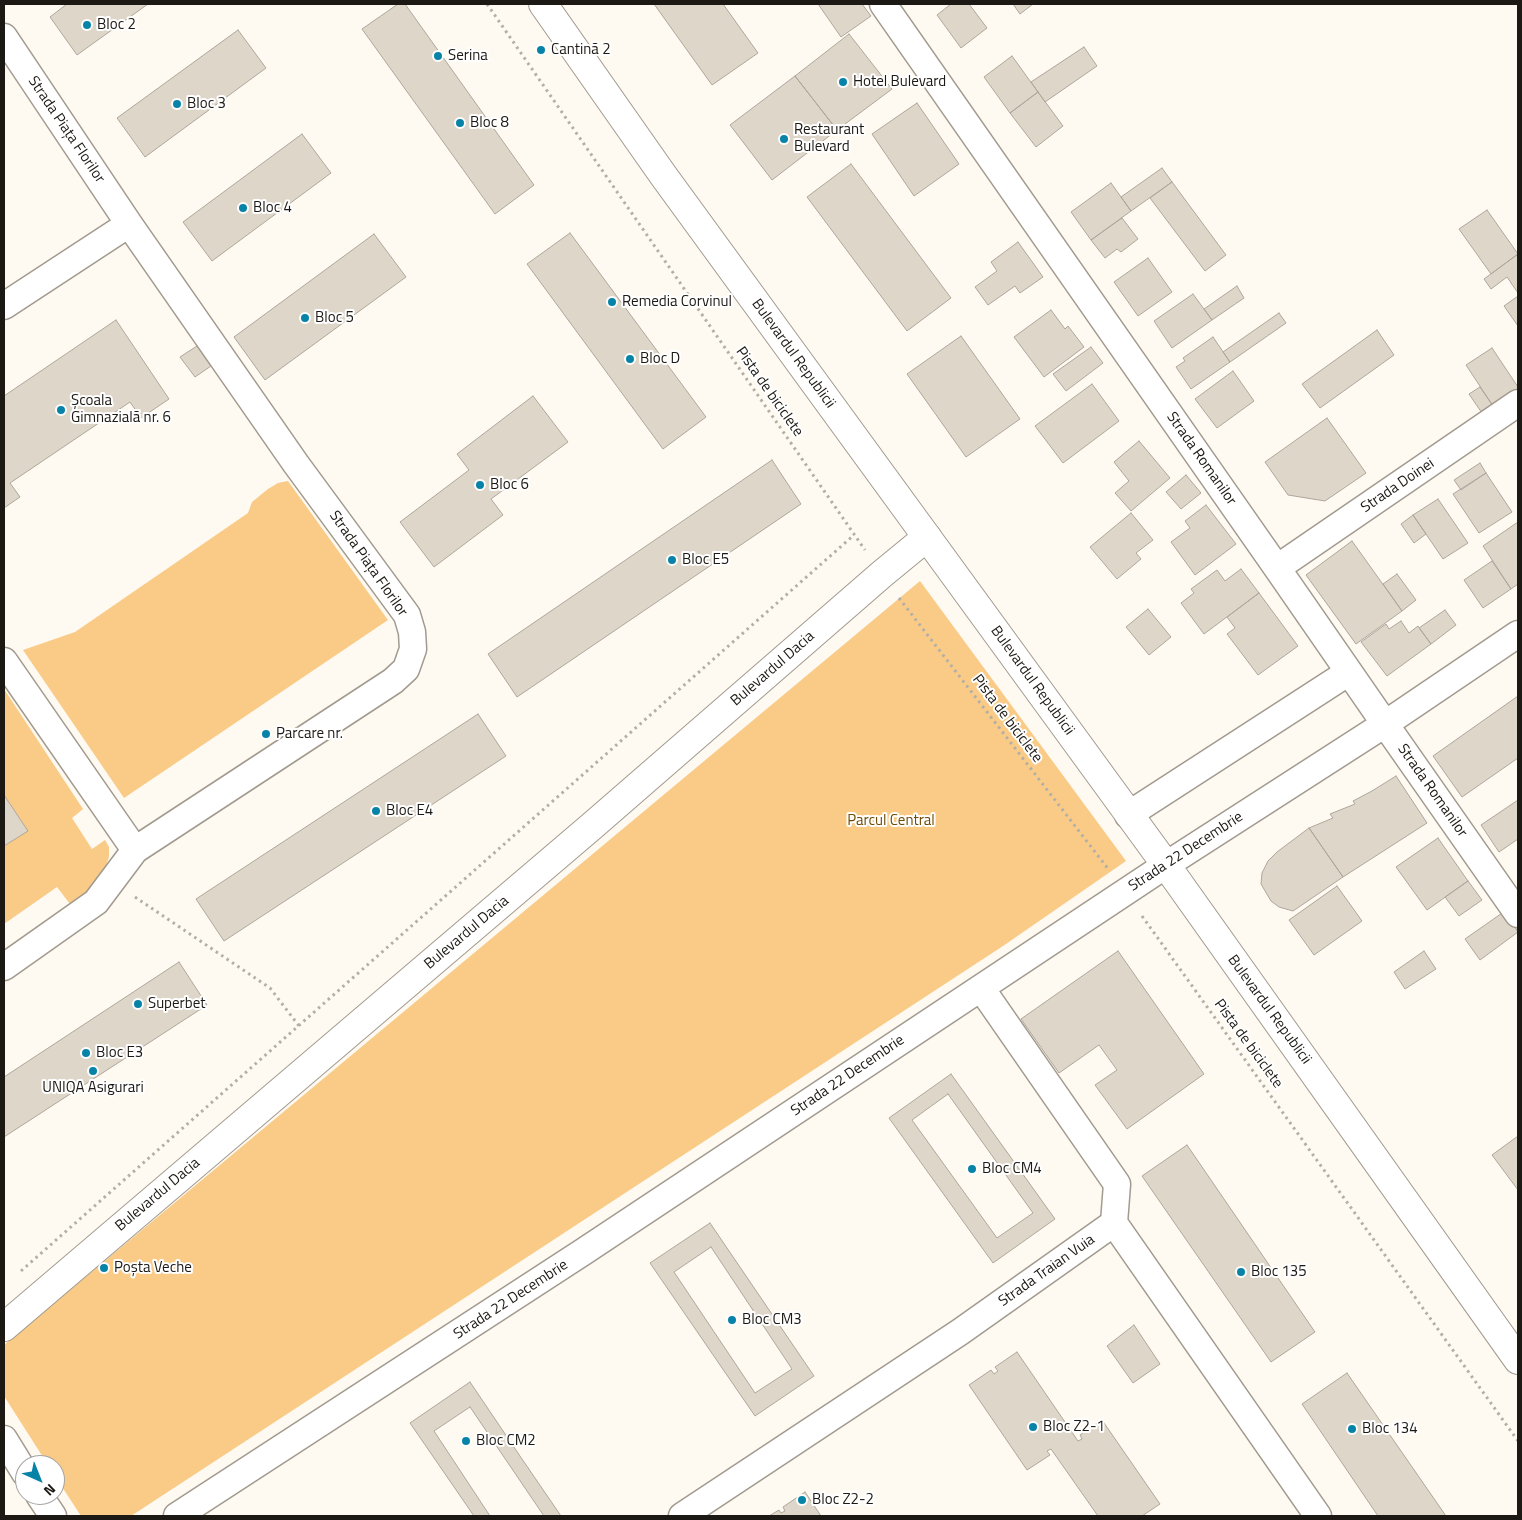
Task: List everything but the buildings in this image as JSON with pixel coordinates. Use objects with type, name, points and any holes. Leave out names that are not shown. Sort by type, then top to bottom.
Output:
[{"type":"main road","name":"Bulevardul Republicii","points":[[543,4],[663,176],[1166,865],[1518,1360]]},
{"type":"main road","name":"Bulevardul Dacia","points":[[4,1327],[592,826],[927,537]]},
{"type":"street","name":"Strada Romanilor","points":[[886,5],[1518,914]]},
{"type":"street","name":"Strada Piața Florilor","points":[[4,37],[129,224],[296,464],[407,615],[412,632],[413,649],[406,669],[393,681],[135,850],[96,902],[4,967]]},
{"type":"street","points":[[4,306],[129,224]]},
{"type":"street","name":"Strada Doinei","points":[[1277,568],[1518,403]]},
{"type":"street","name":"Strada 22 Decembrie","points":[[177,1516],[583,1252],[1166,865],[1385,724],[1518,634]]},
{"type":"street","points":[[4,660],[135,850]]},
{"type":"street","points":[[1128,814],[1349,672]]},
{"type":"street","points":[[981,988],[1117,1184],[1114,1223],[1318,1516]]},
{"type":"street","name":"Strada Traian Vuia","points":[[682,1516],[960,1332],[1114,1223]]},
{"type":"street","points":[[4,1440],[15,1457]]},
{"type":"street","points":[[45,1505],[52,1516]]},
{"type":"path","name":"Pista de biciclete","points":[[487,4],[854,535],[1125,892],[1518,1441]]},
{"type":"path","points":[[18,1273],[854,535]]},
{"type":"path","points":[[112,881],[270,988],[299,1026]]},
{"type":"green space","points":[[288,481],[388,620],[124,798],[23,650],[75,632],[248,513],[252,502],[268,489],[278,483]]},
{"type":"green space","name":"Parcul Central","points":[[920,581],[1126,861],[1003,946],[131,1516],[81,1516],[65,1491],[65,1455],[42,1455],[4,1396],[4,1345]]},
{"type":"green space","points":[[4,689],[83,809],[72,818],[92,849],[105,840],[109,847],[109,857],[102,878],[73,908],[57,887],[4,924],[4,846],[27,830],[4,795]]},
{"type":"place","name":"Bloc 2","points":[[87,25]]},
{"type":"place","name":"Cantină 2","points":[[541,50]]},
{"type":"place","name":"Serina","points":[[438,56]]},
{"type":"place","name":"Hotel Bulevard","points":[[843,82]]},
{"type":"place","name":"Bloc 3","points":[[177,104]]},
{"type":"place","name":"Bloc 8","points":[[460,123]]},
{"type":"place","name":"Restaurant Bulevard","points":[[784,139]]},
{"type":"place","name":"Bloc 4","points":[[243,208]]},
{"type":"place","name":"Remedia Corvinul","points":[[612,302]]},
{"type":"place","name":"Bloc 5","points":[[305,318]]},
{"type":"place","name":"Bloc D","points":[[630,359]]},
{"type":"place","name":"Școala Gimnazială nr. 6","points":[[61,410]]},
{"type":"place","name":"Bloc 6","points":[[480,485]]},
{"type":"place","name":"Bloc E5","points":[[672,560]]},
{"type":"place","name":"Parcare nr.","points":[[266,734]]},
{"type":"place","name":"Bloc E4","points":[[376,811]]},
{"type":"place","name":"Superbet","points":[[138,1004]]},
{"type":"place","name":"Bloc E3","points":[[86,1053]]},
{"type":"place","name":"UNIQA Asigurari","points":[[93,1071]]},
{"type":"place","name":"Bloc CM4","points":[[972,1169]]},
{"type":"place","name":"Poșta Veche","points":[[104,1268]]},
{"type":"place","name":"Bloc 135","points":[[1241,1272]]},
{"type":"place","name":"Bloc CM3","points":[[732,1320]]},
{"type":"place","name":"Bloc Z2-1","points":[[1033,1427]]},
{"type":"place","name":"Bloc 134","points":[[1352,1429]]},
{"type":"place","name":"Bloc CM2","points":[[466,1441]]},
{"type":"place","name":"Bloc Z2-2","points":[[802,1500]]}]
